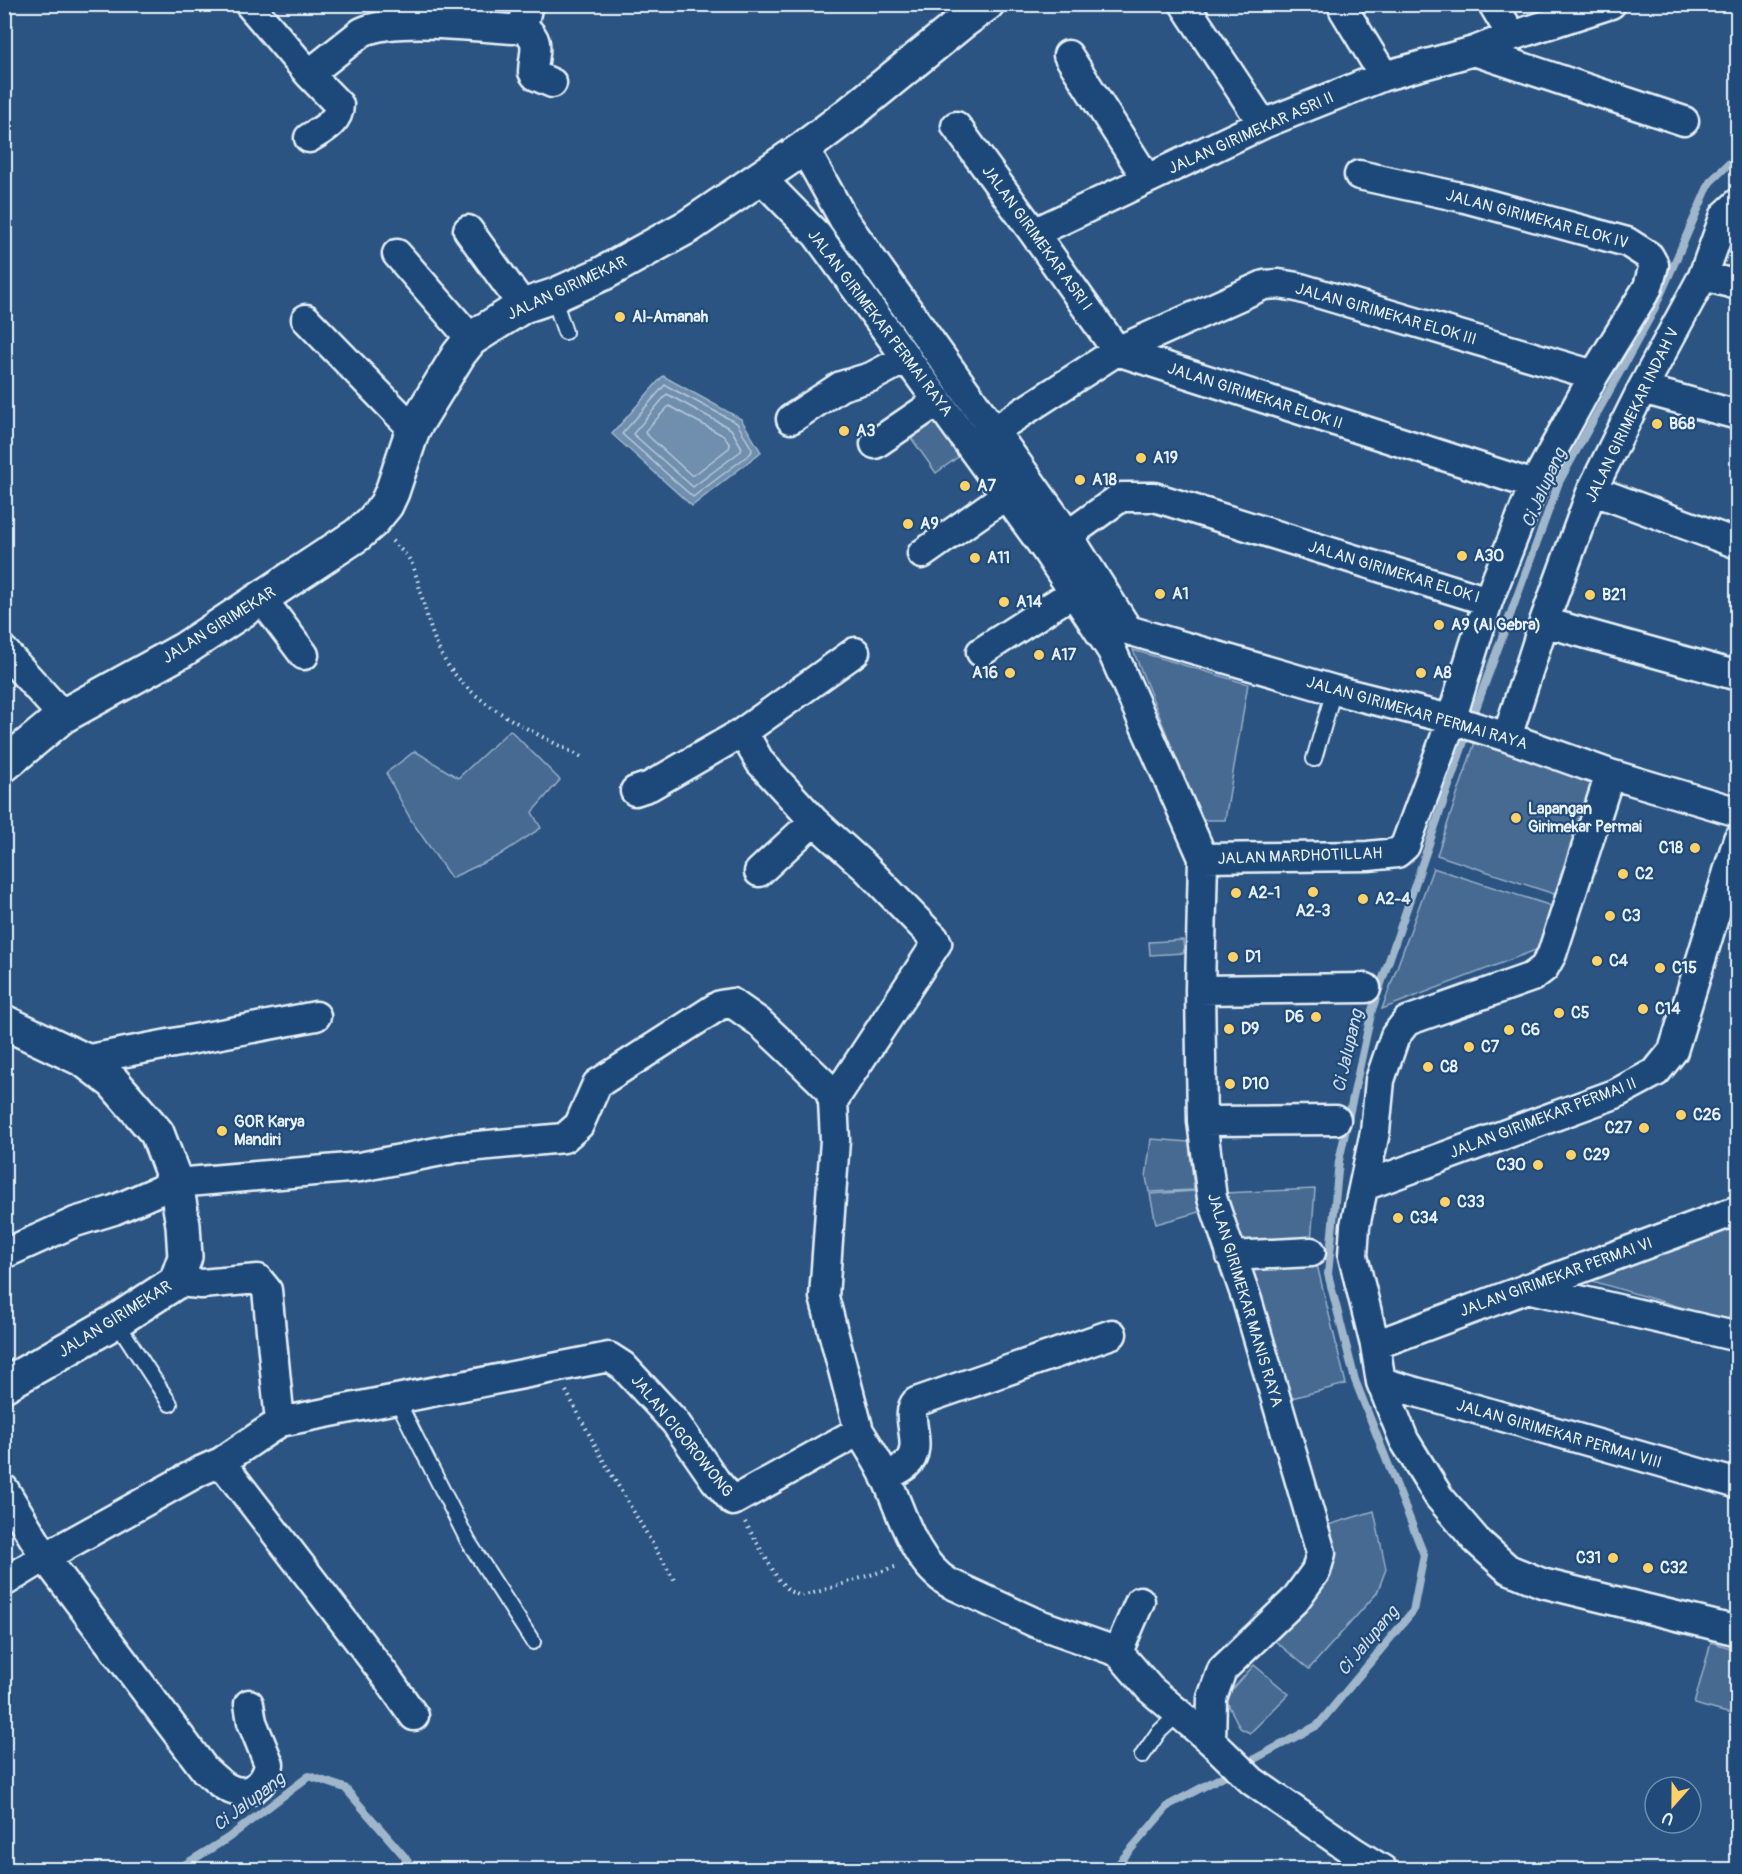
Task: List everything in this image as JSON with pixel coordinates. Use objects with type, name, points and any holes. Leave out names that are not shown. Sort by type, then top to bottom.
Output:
[{"type":"street","points":[[249,4],[339,105],[339,113],[330,125],[309,138]]},
{"type":"street","name":"JALAN GIRIMEKAR","points":[[4,765],[63,716],[183,650],[357,535],[372,522],[386,505],[392,492],[413,429],[459,354],[471,339],[538,301],[602,274],[690,226],[804,148],[987,4]]},
{"type":"street","points":[[1184,4],[1263,124]]},
{"type":"street","points":[[1493,4],[1512,36]]},
{"type":"street","name":"JALAN GIRIMEKAR ASRI II","points":[[1035,233],[1263,124],[1384,76],[1474,51],[1512,36],[1611,4]]},
{"type":"street","points":[[1344,10],[1384,76]]},
{"type":"street","points":[[309,74],[362,32],[370,16],[402,23],[513,29],[525,15],[536,45],[533,72],[536,76],[552,83]]},
{"type":"street","points":[[1474,51],[1684,121]]},
{"type":"street","points":[[1068,55],[1147,179]]},
{"type":"street","name":"JALAN GIRIMEKAR ASRI I","points":[[956,126],[1035,233],[1117,351]]},
{"type":"street","name":"JALAN GIRIMEKAR PERMAI RAYA","points":[[804,148],[844,220],[981,438],[1057,543],[1120,641]]},
{"type":"street","name":"JALAN GIRIMEKAR ELOK IV","points":[[1359,174],[1465,198],[1627,242],[1649,256],[1654,266],[1648,287],[1594,375]]},
{"type":"street","name":"JALAN GIRIMEKAR PERMAI RAYA","points":[[761,178],[817,235],[938,401],[981,438],[1006,495],[1057,543],[1074,592],[1120,641],[1334,690],[1474,727],[1610,774],[1737,812]]},
{"type":"street","name":"JALAN GIRIMEKAR INDAH V","points":[[1474,727],[1544,622],[1592,490],[1642,389],[1703,276],[1725,215],[1737,203]]},
{"type":"street","points":[[468,230],[538,301]]},
{"type":"street","points":[[397,254],[471,339]]},
{"type":"street","points":[[1703,276],[1737,285]]},
{"type":"street","name":"JALAN GIRIMEKAR ELOK III","points":[[1117,351],[1264,285],[1279,284],[1297,287],[1594,375]]},
{"type":"street","points":[[306,318],[413,429]]},
{"type":"street","points":[[981,438],[1117,351]]},
{"type":"street","name":"JALAN GIRIMEKAR ELOK II","points":[[1117,351],[1534,484]]},
{"type":"street","points":[[791,419],[841,386],[871,377],[907,358]]},
{"type":"street","name":"JALAN GIRIMEKAR ELOK I","points":[[1057,543],[1121,497],[1154,497],[1488,601],[1534,484],[1594,375]]},
{"type":"street","points":[[1642,389],[1737,415]]},
{"type":"street","points":[[874,444],[938,401]]},
{"type":"street","points":[[1592,490],[1737,544]]},
{"type":"street","points":[[922,554],[1006,495]]},
{"type":"street","points":[[981,652],[1074,592]]},
{"type":"street","points":[[262,599],[304,655]]},
{"type":"street","points":[[1474,727],[1488,601]]},
{"type":"street","points":[[1544,622],[1737,676]]},
{"type":"street","name":"JALAN GIRIMEKAR MANIS RAYA","points":[[1120,641],[1203,858],[1200,990],[1202,1121],[1212,1198],[1247,1300],[1321,1552],[1316,1570],[1294,1600],[1222,1671],[1212,1698],[1212,1743]]},
{"type":"street","points":[[4,651],[63,716]]},
{"type":"street","points":[[635,791],[650,786],[743,732],[855,652]]},
{"type":"street","name":"JALAN MARDHOTILLAH","points":[[1203,858],[1368,856],[1397,853],[1405,846],[1409,837],[1447,733],[1474,727]]},
{"type":"street","points":[[743,732],[760,762],[814,821],[866,868],[937,943],[833,1101]]},
{"type":"street","points":[[1610,774],[1552,954],[1544,968],[1532,977],[1407,1021],[1395,1036],[1380,1080],[1375,1132],[1355,1226],[1353,1256],[1375,1346],[1381,1382],[1404,1440],[1440,1497],[1476,1540],[1508,1569],[1542,1583],[1737,1631]]},
{"type":"street","points":[[759,872],[814,821]]},
{"type":"street","name":"JALAN GIRIMEKAR PERMAI II","points":[[1364,1186],[1615,1094],[1656,1072],[1673,1051],[1737,839]]},
{"type":"street","points":[[1200,990],[1366,988]]},
{"type":"street","points":[[4,1254],[75,1222],[114,1210],[176,1183],[360,1167],[457,1148],[564,1138],[579,1125],[597,1084],[726,1003],[736,1005],[759,1022],[822,1082],[833,1101],[834,1140],[824,1297],[860,1431],[885,1477],[922,1558],[935,1575],[949,1583],[1036,1623],[1118,1652],[1150,1689],[1252,1781],[1354,1852],[1383,1869]]},
{"type":"street","points":[[84,1060],[316,1016]]},
{"type":"street","name":"JALAN GIRIMEKAR","points":[[4,1022],[84,1060],[114,1082],[157,1133],[176,1183],[183,1225],[185,1257],[176,1282],[116,1321],[4,1385]]},
{"type":"street","points":[[1202,1121],[1336,1120]]},
{"type":"street","name":"JALAN GIRIMEKAR PERMAI VI","points":[[1375,1346],[1737,1210]]},
{"type":"street","points":[[1231,1256],[1311,1252]]},
{"type":"street","points":[[176,1282],[201,1284],[258,1279],[267,1290],[280,1422]]},
{"type":"street","points":[[1527,1288],[1737,1336]]},
{"type":"street","points":[[885,1477],[906,1465],[912,1457],[915,1445],[911,1412],[916,1402],[1112,1334]]},
{"type":"street","name":"JALAN CIGOROWONG","points":[[554,1369],[606,1357],[623,1366],[675,1422],[715,1480],[733,1501],[860,1431]]},
{"type":"street","points":[[4,1582],[45,1557],[221,1461],[280,1422],[554,1369]]},
{"type":"street","name":"JALAN GIRIMEKAR PERMAI VIII","points":[[1381,1382],[1737,1484]]},
{"type":"street","points":[[221,1461],[414,1716]]},
{"type":"street","points":[[4,1489],[45,1557],[205,1770],[227,1788],[237,1792],[256,1788],[264,1780],[269,1764],[252,1722],[249,1704]]},
{"type":"street","points":[[1118,1652],[1140,1601]]},
{"type":"lane","points":[[538,301],[565,332]]},
{"type":"lane","points":[[1314,759],[1334,690]]},
{"type":"lane","points":[[116,1321],[170,1404]]},
{"type":"lane","points":[[398,1400],[468,1541],[533,1642]]},
{"type":"lane","points":[[1142,1756],[1158,1732],[1178,1714]]},
{"type":"path","points":[[372,522],[408,557],[413,566],[437,647],[466,689],[511,719],[583,758]]},
{"type":"path","points":[[554,1369],[603,1460],[674,1580]]},
{"type":"path","points":[[733,1501],[778,1579],[789,1591],[801,1596],[821,1592],[922,1558]]},
{"type":"shaded area","points":[[936,417],[962,454],[936,473],[909,435]]},
{"type":"shaded area","points":[[1133,650],[1248,684],[1225,820],[1201,820]]},
{"type":"shaded area","points":[[510,730],[560,780],[532,812],[541,828],[498,856],[451,878],[411,820],[386,773],[415,751],[458,778]]},
{"type":"shaded area","name":"Lapangan Girimekar Permai","points":[[1475,742],[1595,782],[1557,895],[1437,855]]},
{"type":"shaded area","points":[[1433,868],[1555,907],[1541,948],[1382,1009]]},
{"type":"shaded area","points":[[1183,940],[1184,953],[1150,955],[1149,942]]},
{"type":"shaded area","points":[[1151,1139],[1189,1142],[1194,1190],[1149,1192],[1146,1177]]},
{"type":"shaded area","points":[[1315,1189],[1311,1242],[1239,1241],[1224,1193]]},
{"type":"shaded area","points":[[1195,1191],[1199,1212],[1156,1224],[1150,1194]]},
{"type":"shaded area","points":[[1737,1223],[1737,1290],[1728,1321],[1592,1281]]},
{"type":"shaded area","points":[[1317,1265],[1346,1384],[1288,1399],[1248,1271]]},
{"type":"shaded area","points":[[1374,1511],[1386,1569],[1377,1593],[1309,1669],[1275,1641],[1333,1568],[1325,1526]]},
{"type":"shaded area","points":[[1711,1642],[1737,1650],[1735,1715],[1694,1704]]},
{"type":"shaded area","points":[[1254,1665],[1289,1694],[1250,1733],[1240,1728],[1225,1698]]},
{"type":"water","points":[[663,376],[741,419],[761,452],[692,506],[612,434]]},
{"type":"waterway","name":"Ci Jalupang","points":[[1472,719],[1559,482],[1653,312],[1710,182],[1738,155]]},
{"type":"waterway","name":"Ci Jalupang","points":[[1243,1765],[1318,1725],[1413,1611],[1424,1555],[1355,1380],[1328,1274],[1339,1161],[1372,1010],[1468,730]]},
{"type":"waterway","name":"Ci Jalupang","points":[[1113,1870],[1169,1805],[1233,1771]]},
{"type":"waterway","name":"Ci Jalupang","points":[[176,1870],[228,1838],[309,1776],[345,1788],[404,1856],[413,1870]]},
{"type":"place","name":"Al-Amanah","points":[[620,317]]},
{"type":"place","name":"B68","points":[[1657,424]]},
{"type":"place","name":"A3","points":[[844,431]]},
{"type":"place","name":"A19","points":[[1141,458]]},
{"type":"place","name":"A18","points":[[1080,480]]},
{"type":"place","name":"A7","points":[[965,486]]},
{"type":"place","name":"A9","points":[[908,524]]},
{"type":"place","name":"A30","points":[[1462,556]]},
{"type":"place","name":"A11","points":[[975,558]]},
{"type":"place","name":"A1","points":[[1160,594]]},
{"type":"place","name":"B21","points":[[1590,595]]},
{"type":"place","name":"A14","points":[[1004,602]]},
{"type":"place","name":"A9 (Al Gebra)","points":[[1439,625]]},
{"type":"place","name":"A17","points":[[1039,655]]},
{"type":"place","name":"A16","points":[[1010,673]]},
{"type":"place","name":"A8","points":[[1421,673]]},
{"type":"place","name":"Lapangan Girimekar Permai","points":[[1516,818]]},
{"type":"place","name":"C18","points":[[1695,848]]},
{"type":"place","name":"C2","points":[[1623,874]]},
{"type":"place","name":"A2-3","points":[[1313,892]]},
{"type":"place","name":"A2-1","points":[[1236,893]]},
{"type":"place","name":"A2-4","points":[[1363,899]]},
{"type":"place","name":"C3","points":[[1610,916]]},
{"type":"place","name":"D1","points":[[1233,957]]},
{"type":"place","name":"C4","points":[[1597,961]]},
{"type":"place","name":"C15","points":[[1660,968]]},
{"type":"place","name":"C14","points":[[1643,1009]]},
{"type":"place","name":"C5","points":[[1559,1013]]},
{"type":"place","name":"D6","points":[[1316,1017]]},
{"type":"place","name":"D9","points":[[1229,1029]]},
{"type":"place","name":"C6","points":[[1509,1030]]},
{"type":"place","name":"C7","points":[[1469,1047]]},
{"type":"place","name":"C8","points":[[1428,1067]]},
{"type":"place","name":"D10","points":[[1230,1084]]},
{"type":"place","name":"C26","points":[[1681,1115]]},
{"type":"place","name":"C27","points":[[1644,1128]]},
{"type":"place","name":"GOR Karya Mandiri","points":[[222,1131]]},
{"type":"place","name":"C29","points":[[1571,1155]]},
{"type":"place","name":"C30","points":[[1538,1165]]},
{"type":"place","name":"C33","points":[[1445,1202]]},
{"type":"place","name":"C34","points":[[1398,1218]]},
{"type":"place","name":"C31","points":[[1613,1558]]},
{"type":"place","name":"C32","points":[[1648,1568]]}]
